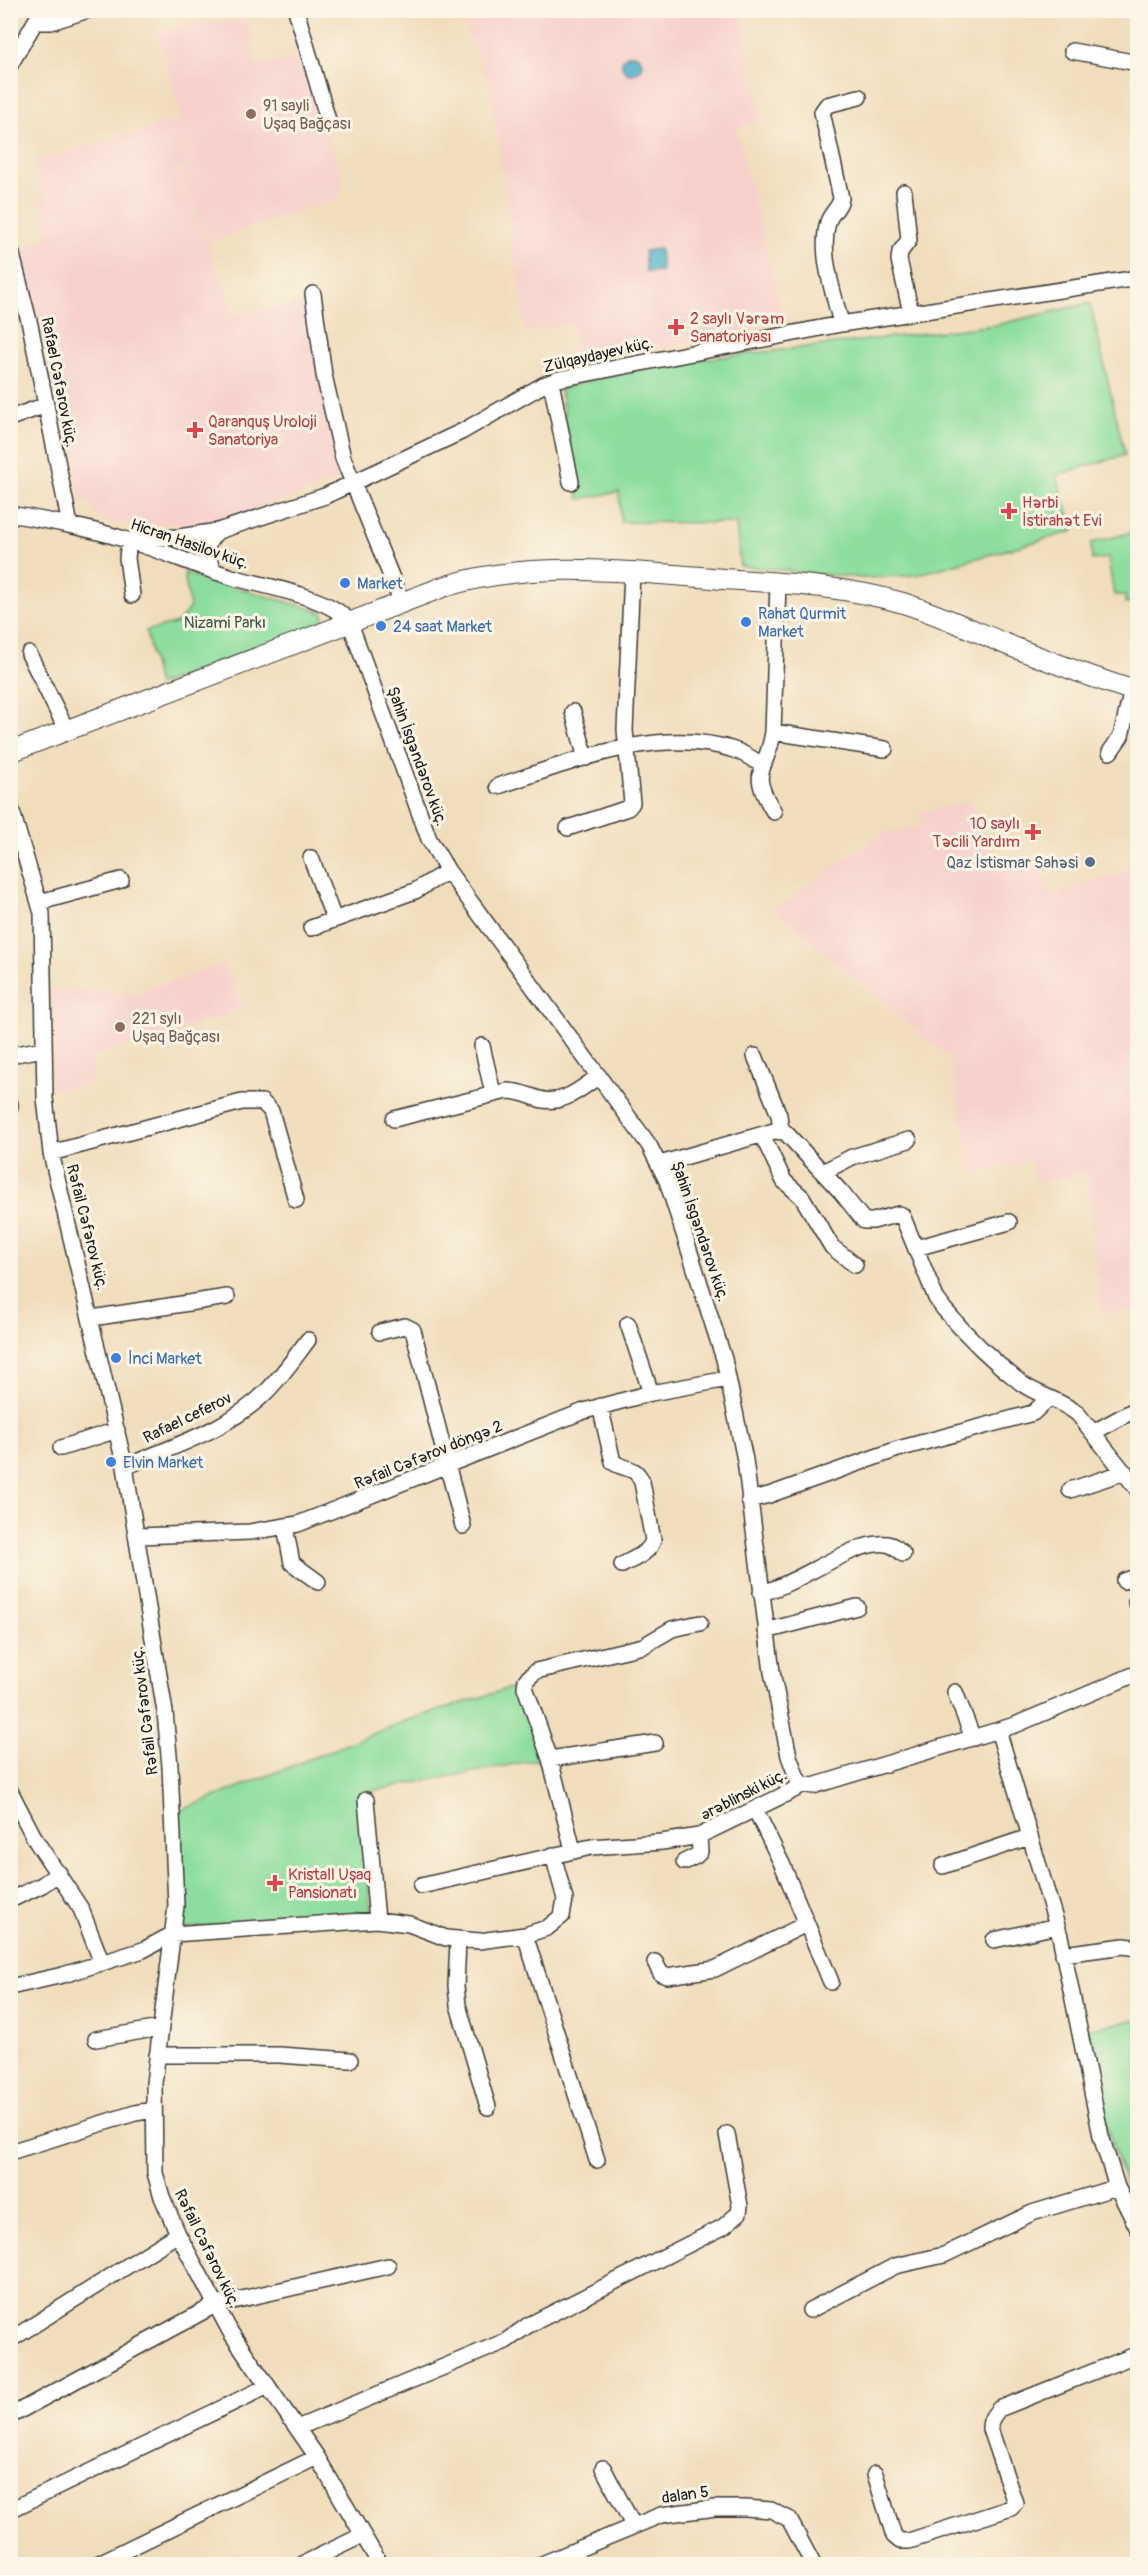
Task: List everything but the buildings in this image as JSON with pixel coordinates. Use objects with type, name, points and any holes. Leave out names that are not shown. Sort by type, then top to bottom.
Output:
[{"type":"main road","points":[[10,752],[460,582],[491,575],[536,571],[632,572],[778,583],[853,592],[902,603],[1078,672],[1135,691]]},
{"type":"street","points":[[10,65],[40,16],[51,22],[88,10]]},
{"type":"street","points":[[296,10],[328,120]]},
{"type":"street","points":[[10,39],[27,39]]},
{"type":"street","points":[[1072,51],[1137,63]]},
{"type":"street","points":[[841,324],[826,253],[828,222],[838,208],[841,198],[822,112],[827,105],[859,97]]},
{"type":"street","points":[[904,192],[909,240],[900,252],[899,260],[911,313]]},
{"type":"street","name":"Rafael Cəfərov küç.","points":[[10,247],[14,275],[30,325],[70,525]]},
{"type":"street","name":"Zülqaydayev küç.","points":[[129,540],[179,537],[218,531],[256,520],[352,485],[463,431],[551,382],[695,351],[841,324],[1137,278]]},
{"type":"street","points":[[313,294],[320,357],[329,406],[352,485],[402,603]]},
{"type":"street","points":[[551,382],[571,482]]},
{"type":"street","points":[[10,418],[46,405]]},
{"type":"street","name":"Hicran Hasilov küç.","points":[[10,514],[70,525],[129,540],[215,572],[321,602],[341,612],[350,623]]},
{"type":"street","points":[[215,572],[208,561],[206,550],[208,541],[218,531]]},
{"type":"street","points":[[129,540],[127,558],[132,595]]},
{"type":"street","points":[[568,828],[628,808],[632,803],[626,749],[632,572]]},
{"type":"street","points":[[774,812],[760,785],[762,765],[770,747],[773,732],[778,583]]},
{"type":"street","name":"Şahin İsgəndərov küç.","points":[[350,623],[429,839],[448,872],[599,1076],[660,1164],[717,1335],[728,1379],[742,1443],[766,1631],[781,1722],[794,1771],[802,1784]]},
{"type":"street","points":[[29,654],[67,731]]},
{"type":"street","points":[[1110,752],[1121,736],[1135,691]]},
{"type":"street","points":[[573,712],[586,758]]},
{"type":"street","points":[[773,732],[885,749]]},
{"type":"street","points":[[498,786],[586,758],[669,743],[694,743],[735,750],[762,765]]},
{"type":"street","name":"Rəfail Cəfərov küç.","points":[[10,805],[15,836],[40,902],[44,944],[46,1108],[51,1153],[70,1239],[92,1318],[125,1467],[165,1712],[170,1766],[176,1906],[157,2055],[153,2110],[155,2173],[162,2197],[178,2234],[231,2333],[317,2457],[380,2565]]},
{"type":"street","points":[[311,858],[334,920]]},
{"type":"street","points":[[311,928],[415,891],[448,872]]},
{"type":"street","points":[[40,902],[121,880]]},
{"type":"street","points":[[482,1046],[493,1093]]},
{"type":"street","points":[[10,1054],[44,1049]]},
{"type":"street","points":[[755,1056],[779,1115],[781,1130]]},
{"type":"street","points":[[394,1119],[493,1093],[519,1091],[551,1101],[569,1096],[599,1076]]},
{"type":"street","points":[[51,1153],[242,1102],[262,1102],[271,1111],[296,1200]]},
{"type":"street","points":[[660,1164],[762,1134],[781,1130],[788,1134],[864,1221],[902,1215],[936,1298],[954,1321],[1021,1383],[1068,1406],[1094,1432],[1137,1490]]},
{"type":"street","points":[[762,1134],[783,1181],[802,1197],[832,1247],[855,1265]]},
{"type":"street","points":[[823,1172],[852,1157],[909,1140]]},
{"type":"street","points":[[916,1248],[1009,1222]]},
{"type":"street","points":[[92,1318],[227,1297]]},
{"type":"street","points":[[628,1324],[651,1393]]},
{"type":"street","points":[[380,1332],[405,1326],[412,1330],[463,1526]]},
{"type":"street","name":"Rafael ceferov","points":[[125,1467],[239,1414],[268,1391],[308,1340]]},
{"type":"street","name":"Rəfail Cəfərov döngə 2","points":[[138,1536],[225,1534],[285,1527],[314,1520],[600,1406],[651,1393],[728,1379]]},
{"type":"street","points":[[749,1500],[769,1495],[890,1451],[1033,1413],[1049,1398]]},
{"type":"street","points":[[600,1406],[613,1462],[633,1469],[638,1473],[642,1482],[653,1540],[652,1546],[646,1551],[622,1565]]},
{"type":"street","points":[[1094,1432],[1137,1408]]},
{"type":"street","points":[[61,1448],[117,1430]]},
{"type":"street","points":[[1070,1490],[1125,1472]]},
{"type":"street","points":[[285,1527],[292,1563],[318,1582]]},
{"type":"street","points":[[761,1593],[783,1587],[866,1547],[888,1544],[903,1554]]},
{"type":"street","points":[[766,1631],[857,1607]]},
{"type":"street","points":[[573,1850],[550,1759],[525,1687],[530,1674],[643,1646],[672,1629],[700,1623]]},
{"type":"street","name":"Ərəblinski küç.","points":[[421,1886],[573,1850],[699,1836],[802,1784],[813,1786],[998,1730],[1137,1673]]},
{"type":"street","points":[[955,1692],[973,1738]]},
{"type":"street","points":[[998,1730],[1064,1953],[1101,2136],[1117,2187],[1137,2229]]},
{"type":"street","points":[[550,1759],[655,1743]]},
{"type":"street","points":[[10,1791],[36,1841],[88,1922],[102,1963]]},
{"type":"street","points":[[366,1800],[377,1920]]},
{"type":"street","points":[[755,1809],[782,1864],[831,1982]]},
{"type":"street","points":[[684,1862],[699,1852],[699,1836]]},
{"type":"street","points":[[943,1866],[1029,1837]]},
{"type":"street","points":[[10,1987],[54,1977],[143,1950],[173,1934],[377,1920],[409,1924],[458,1941],[525,1935],[548,1928],[562,1916],[565,1899],[553,1855]]},
{"type":"street","points":[[10,1900],[36,1888],[58,1873]]},
{"type":"street","points":[[655,1962],[661,1974],[667,1976],[715,1969],[806,1924]]},
{"type":"street","points":[[994,1940],[1057,1926]]},
{"type":"street","points":[[525,1935],[597,2160]]},
{"type":"street","points":[[458,1941],[456,1986],[458,2005],[488,2107]]},
{"type":"street","points":[[1064,1953],[1124,1946],[1137,1948]]},
{"type":"street","points":[[143,1950],[154,1950],[160,1953],[167,1963],[168,1972]]},
{"type":"street","points":[[96,2039],[160,2028]]},
{"type":"street","points":[[157,2055],[279,2055],[350,2060]]},
{"type":"street","points":[[10,2152],[135,2113],[153,2110]]},
{"type":"street","points":[[297,2428],[506,2341],[527,2326],[723,2227],[739,2213],[740,2206],[727,2134]]},
{"type":"street","points":[[810,2310],[895,2266],[944,2255],[1032,2213],[1117,2187]]},
{"type":"street","points":[[10,2340],[178,2234]]},
{"type":"street","points":[[10,2416],[216,2305],[388,2266]]},
{"type":"street","points":[[875,2474],[894,2536],[900,2541],[909,2541],[1011,2508],[1015,2503],[1013,2491],[990,2429],[990,2420],[994,2415],[999,2409],[1137,2354]]},
{"type":"street","points":[[10,2510],[268,2386]]},
{"type":"street","points":[[97,2565],[317,2457]]},
{"type":"street","points":[[603,2468],[633,2525]]},
{"type":"street","name":"dalan 5","points":[[542,2565],[661,2515],[716,2508],[771,2510],[789,2519],[813,2565]]},
{"type":"street","points":[[303,2565],[361,2536]]},
{"type":"shaded area","points":[[458,11],[741,11],[761,121],[736,129],[785,322],[580,363],[571,324],[525,332],[490,87]]},
{"type":"shaded area","name":"91 sayli Uşaq Bağçası","points":[[248,20],[255,65],[304,57],[342,177],[340,199],[242,229],[209,244],[178,171],[194,163],[157,33],[186,25]]},
{"type":"shaded area","points":[[180,119],[192,162],[176,170],[236,314],[295,303],[310,310],[344,478],[243,514],[214,521],[168,525],[103,522],[80,496],[18,250],[47,237],[34,161]]},
{"type":"shaded area","points":[[972,801],[997,869],[1035,856],[1052,895],[1137,868],[1137,1319],[1135,1309],[1100,1313],[1087,1174],[1036,1183],[1032,1160],[973,1174],[949,1058],[774,910],[880,834],[920,826],[921,812]]},
{"type":"shaded area","name":"221 sylı Uşaq Bağçası","points":[[223,964],[245,1009],[94,1056],[90,1083],[51,1091],[51,989],[126,991],[128,995]]},
{"type":"green space","points":[[1090,303],[1125,455],[1056,475],[1074,531],[916,575],[862,578],[740,566],[736,523],[621,522],[619,492],[579,499],[560,389],[619,373],[687,361],[996,325]]},
{"type":"green space","points":[[1137,531],[1137,602],[1125,603],[1125,595],[1114,595],[1108,558],[1092,560],[1091,543]]},
{"type":"green space","name":"Nizami Parkı","points":[[184,573],[323,612],[324,626],[158,685],[146,631],[178,623],[190,607]]},
{"type":"green space","points":[[520,1685],[541,1759],[361,1793],[371,1913],[180,1929],[179,1811],[405,1721]]},
{"type":"green space","points":[[1137,2019],[1137,2211],[1112,2144],[1086,2029]]},
{"type":"water","points":[[632,54],[639,57],[642,64],[639,71],[632,74],[625,71],[622,64],[625,57]]},
{"type":"water","points":[[660,249],[662,271],[646,272],[644,251]]},
{"type":"place","name":"91 sayli Uşaq Bağçası","points":[[251,114]]},
{"type":"place","name":"2 saylı Vərəm Sanatoriyası","points":[[676,327]]},
{"type":"place","name":"Qaranquş Uroloji Sanatoriya","points":[[195,430]]},
{"type":"place","name":"Hərbi İstirahət Evi","points":[[1009,511]]},
{"type":"place","name":"Market","points":[[345,583]]},
{"type":"place","name":"Rahat Qurmit Market","points":[[746,622]]},
{"type":"place","name":"24 saat Market","points":[[381,626]]},
{"type":"place","name":"10 saylı Təcili Yardım","points":[[1033,832]]},
{"type":"place","name":"Qaz İstismar Sahəsi","points":[[1090,862]]},
{"type":"place","name":"221 sylı Uşaq Bağçası","points":[[120,1027]]},
{"type":"place","name":"İnci Market","points":[[116,1358]]},
{"type":"place","name":"Elvin Market","points":[[111,1462]]},
{"type":"place","name":"Kristall Uşaq Pansionatı","points":[[275,1883]]}]
